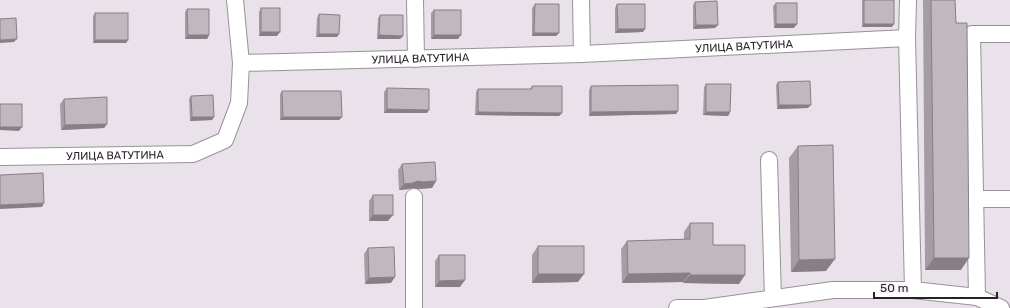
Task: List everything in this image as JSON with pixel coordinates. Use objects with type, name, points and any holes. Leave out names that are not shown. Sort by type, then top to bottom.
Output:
[{"type":"street","points":[[235,0],[241,63]]},
{"type":"street","points":[[415,0],[416,59]]},
{"type":"street","points":[[580,0],[582,54]]},
{"type":"street","points":[[908,0],[907,38],[913,290]]},
{"type":"street","points":[[977,296],[972,34],[1010,34]]},
{"type":"street","name":"УЛИЦА ВАТУТИНА","points":[[0,157],[193,154],[225,140],[239,103],[241,63],[582,54],[907,38]]},
{"type":"street","points":[[769,160],[773,298]]},
{"type":"street","points":[[414,197],[414,308]]},
{"type":"street","points":[[975,199],[1010,199]]},
{"type":"street","points":[[677,308],[704,308],[833,290],[913,290],[977,296],[1001,308]]},
{"type":"building","points":[[864,0],[894,0],[894,24],[864,24]]},
{"type":"building","points":[[931,0],[955,0],[956,23],[967,23],[969,258],[934,258]]},
{"type":"building","points":[[717,1],[718,25],[696,25],[695,2]]},
{"type":"building","points":[[776,3],[797,3],[797,24],[776,24]]},
{"type":"building","points":[[535,4],[559,4],[559,33],[534,33]]},
{"type":"building","points":[[617,4],[645,4],[645,29],[618,29]]},
{"type":"building","points":[[261,8],[280,8],[280,32],[261,32]]},
{"type":"building","points":[[187,9],[209,9],[209,35],[188,35]]},
{"type":"building","points":[[434,10],[461,10],[461,35],[434,35]]},
{"type":"building","points":[[95,13],[128,13],[128,40],[95,40]]},
{"type":"building","points":[[319,14],[340,15],[339,34],[319,34]]},
{"type":"building","points":[[380,15],[403,15],[403,36],[379,35]]},
{"type":"building","points":[[16,18],[17,39],[0,40],[0,19]]},
{"type":"building","points":[[810,81],[811,105],[779,105],[778,82]]},
{"type":"building","points":[[706,84],[731,84],[730,112],[706,112]]},
{"type":"building","points":[[678,85],[678,111],[591,112],[591,86]]},
{"type":"building","points":[[532,86],[562,86],[562,113],[478,112],[478,89],[532,89]]},
{"type":"building","points":[[387,88],[429,89],[429,110],[387,109]]},
{"type":"building","points":[[282,91],[341,91],[342,117],[283,117]]},
{"type":"building","points":[[213,95],[214,117],[192,117],[191,96]]},
{"type":"building","points":[[107,97],[107,124],[65,125],[64,99]]},
{"type":"building","points":[[0,104],[22,104],[22,127],[0,127]]},
{"type":"building","points":[[833,145],[835,259],[799,260],[798,146]]},
{"type":"building","points":[[435,162],[436,181],[418,181],[404,184],[402,164]]},
{"type":"building","points":[[43,173],[44,203],[0,205],[0,175]]},
{"type":"building","points":[[373,195],[393,195],[393,215],[373,215]]},
{"type":"building","points":[[690,223],[713,223],[713,245],[745,245],[745,275],[690,275],[690,273],[628,274],[627,241],[690,239]]},
{"type":"building","points":[[538,246],[584,246],[584,274],[538,274]]},
{"type":"building","points":[[394,247],[395,277],[369,278],[368,248]]},
{"type":"building","points":[[439,255],[465,255],[465,280],[439,281]]}]
